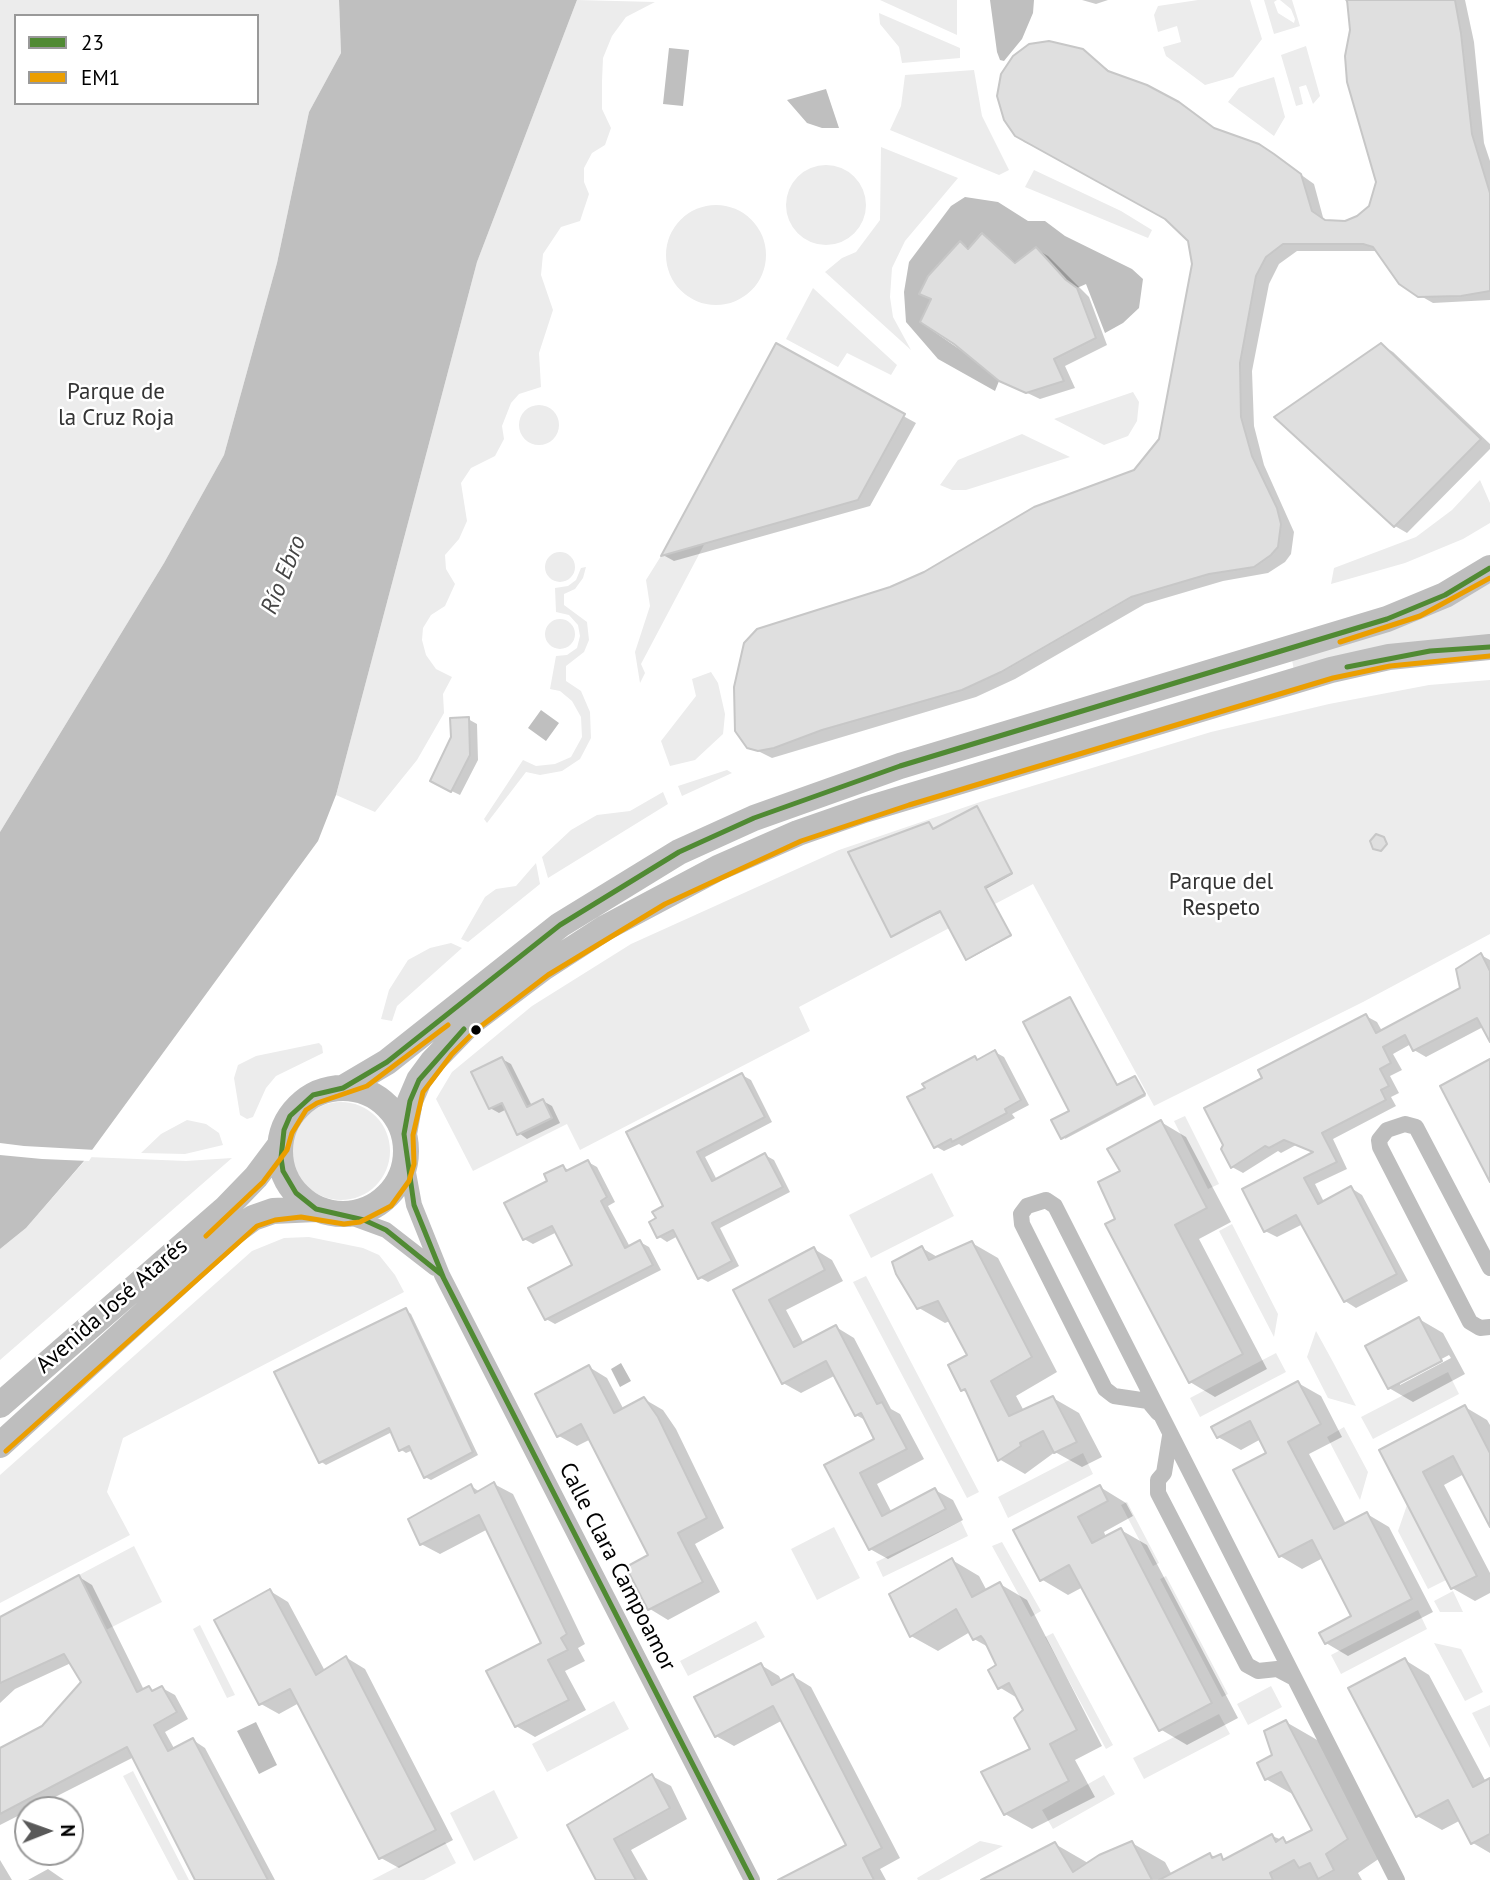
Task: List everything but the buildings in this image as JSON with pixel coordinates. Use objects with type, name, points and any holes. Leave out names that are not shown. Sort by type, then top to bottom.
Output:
[{"type":"main road","points":[[1490,568],[1445,595],[1387,619],[900,766],[743,823],[679,852],[560,925],[387,1062],[343,1087],[327,1090],[300,1104],[287,1123],[280,1145],[283,1171],[296,1193],[316,1209],[345,1215],[359,1213],[385,1199],[402,1176],[406,1162],[404,1135],[410,1101],[419,1080],[470,1023],[543,968],[605,928],[718,868],[798,833],[864,810],[1331,670],[1403,655],[1490,647]]},
{"type":"main road","points":[[343,1087],[363,1091],[382,1100],[396,1116],[404,1135]]},
{"type":"main road","name":"Avenida José Atarés","points":[[0,1405],[226,1208],[256,1177],[280,1145]]},
{"type":"main road","name":"Avenida José Atarés","points":[[0,1445],[234,1232],[253,1219],[273,1211],[316,1209]]},
{"type":"street","points":[[1490,1268],[1416,1127],[1405,1124],[1387,1130],[1379,1140],[1380,1147],[1464,1311],[1475,1327],[1490,1327]]},
{"type":"street","name":"Calle Clara Campoamor","points":[[406,1162],[414,1205],[442,1275],[752,1880]]},
{"type":"street","points":[[1158,1413],[1148,1401],[1114,1396],[1105,1389],[1022,1224],[1021,1214],[1027,1206],[1046,1200],[1055,1206],[1396,1880]]},
{"type":"street","name":"Calle Clara Campoamor","points":[[345,1215],[386,1230],[442,1275]]},
{"type":"street","points":[[1123,1398],[1134,1393],[1139,1373]]},
{"type":"street","points":[[1170,1436],[1164,1472],[1158,1480],[1158,1493],[1247,1665],[1258,1671],[1282,1671],[1294,1678]]},
{"type":"street","points":[[1164,1472],[1177,1467],[1191,1473]]},
{"type":"street","points":[[1266,1669],[1277,1660],[1279,1646]]},
{"type":"green space","name":"Parque de la Cruz Roja","points":[[0,0],[339,0],[341,53],[309,112],[277,263],[224,455],[164,563],[0,832]]},
{"type":"green space","points":[[577,0],[655,2],[626,17],[612,36],[603,58],[602,81],[602,109],[611,128],[605,145],[592,153],[584,168],[584,182],[589,194],[580,221],[561,227],[543,254],[541,275],[553,310],[539,353],[541,387],[519,394],[511,403],[502,426],[504,439],[495,456],[471,468],[461,483],[467,521],[459,539],[445,555],[446,569],[455,584],[445,606],[431,615],[423,628],[422,640],[426,655],[436,669],[452,677],[443,694],[444,713],[417,760],[375,812],[336,795],[477,262]]},
{"type":"green space","points":[[880,0],[957,0],[957,35]]},
{"type":"green space","points":[[1198,0],[1250,0],[1262,39],[1233,77],[1205,85],[1166,56],[1163,47],[1181,42],[1177,26],[1158,32],[1154,15],[1158,6]]},
{"type":"green space","points":[[1264,0],[1277,0],[1274,2],[1278,13],[1294,23],[1291,9],[1280,0],[1292,0],[1300,26],[1274,34]]},
{"type":"green space","points":[[879,13],[960,48],[960,58],[902,63],[899,47],[880,24]]},
{"type":"green space","points":[[1306,46],[1320,96],[1313,104],[1306,85],[1299,87],[1303,104],[1296,106],[1281,55]]},
{"type":"green space","points":[[974,70],[982,116],[1009,170],[999,175],[890,130],[901,106],[905,75]]},
{"type":"green space","points":[[1274,77],[1285,117],[1274,136],[1228,102],[1239,88]]},
{"type":"green space","points":[[881,147],[958,178],[905,241],[892,268],[890,297],[893,317],[911,350],[825,272],[842,258],[856,252],[880,220]]},
{"type":"green space","points":[[826,165],[841,168],[854,177],[863,190],[866,205],[863,220],[854,233],[841,242],[826,245],[811,242],[798,233],[789,220],[786,205],[789,190],[798,177],[811,168]]},
{"type":"green space","points":[[1034,170],[1121,211],[1152,230],[1148,238],[1025,187]]},
{"type":"green space","points":[[716,205],[735,209],[751,220],[762,236],[766,255],[762,274],[751,290],[735,301],[716,305],[697,301],[681,290],[670,274],[666,255],[670,236],[681,220],[697,209]]},
{"type":"green space","points":[[813,288],[897,365],[891,375],[847,353],[838,367],[786,339]]},
{"type":"green space","points":[[1133,392],[1139,402],[1137,421],[1128,436],[1104,445],[1054,419]]},
{"type":"green space","points":[[539,405],[547,406],[553,411],[558,417],[558,433],[553,439],[547,444],[539,445],[531,444],[525,439],[520,433],[519,425],[520,417],[525,411],[531,406]]},
{"type":"green space","points":[[1022,434],[1070,457],[966,490],[952,490],[940,485],[958,460]]},
{"type":"green space","points":[[1480,480],[1490,503],[1490,523],[1463,539],[1405,563],[1331,584],[1334,568],[1416,537],[1452,510]]},
{"type":"green space","points":[[705,543],[641,664],[645,673],[640,683],[635,652],[650,606],[646,580],[661,556]]},
{"type":"green space","points":[[560,552],[570,557],[575,567],[570,577],[560,582],[550,577],[545,567],[550,557]]},
{"type":"green space","points":[[586,567],[583,578],[575,589],[564,594],[564,605],[587,622],[589,640],[584,652],[566,666],[566,681],[581,691],[590,712],[591,738],[580,759],[562,771],[540,775],[526,772],[487,823],[484,819],[523,760],[536,766],[555,764],[571,757],[582,737],[581,717],[572,701],[560,691],[550,689],[556,656],[567,655],[577,648],[580,636],[578,625],[569,615],[556,612],[555,588],[568,586],[576,580],[581,568]]},
{"type":"green space","points":[[1490,583],[1490,637],[1294,670],[1292,660],[1444,608]]},
{"type":"green space","points":[[560,619],[566,620],[574,628],[574,640],[566,648],[560,649],[554,648],[546,640],[545,634],[546,628],[554,620]]},
{"type":"green space","points":[[711,672],[718,683],[725,714],[723,734],[695,760],[670,766],[661,741],[696,696],[692,679]]},
{"type":"green space","name":"Parque del Respeto","points":[[1490,680],[1490,934],[1363,1002],[1154,1106],[1033,884],[799,1007],[810,1031],[580,1150],[567,1124],[473,1171],[436,1099],[452,1072],[532,1006],[631,944],[839,850],[986,800],[1211,732],[1329,704],[1429,685]]},
{"type":"green space","points":[[727,770],[732,773],[682,796],[678,786]]},
{"type":"green space","points":[[663,792],[668,804],[548,878],[542,857],[571,830],[597,815],[630,811]]},
{"type":"green space","points":[[536,863],[540,884],[468,942],[461,939],[485,897],[496,889],[516,886]]},
{"type":"green space","points":[[451,943],[462,948],[397,1006],[392,1021],[381,1019],[389,990],[408,960],[430,948]]},
{"type":"green space","points":[[319,1043],[323,1053],[276,1076],[266,1088],[253,1117],[247,1119],[240,1115],[234,1078],[238,1065],[256,1056]]},
{"type":"green space","points":[[331,1102],[351,1102],[376,1116],[387,1132],[390,1151],[387,1170],[376,1186],[351,1200],[331,1200],[314,1192],[300,1178],[292,1161],[292,1141],[300,1124],[314,1110]]},
{"type":"green space","points":[[1185,1116],[1219,1184],[1208,1189],[1174,1121]]},
{"type":"green space","points":[[187,1120],[206,1124],[219,1133],[223,1145],[185,1154],[141,1153],[161,1134]]},
{"type":"green space","points":[[88,1157],[186,1161],[232,1158],[0,1360],[0,1249],[26,1228]]},
{"type":"green space","points":[[932,1173],[954,1216],[871,1258],[849,1215]]},
{"type":"green space","points":[[1232,1224],[1278,1314],[1274,1337],[1219,1231]]},
{"type":"green space","points":[[309,1237],[363,1248],[379,1255],[404,1292],[123,1438],[107,1492],[130,1535],[0,1603],[0,1475],[252,1251],[284,1238]]},
{"type":"green space","points":[[866,1276],[979,1492],[967,1498],[853,1282]]},
{"type":"green space","points":[[1316,1331],[1356,1406],[1328,1398],[1307,1357]]},
{"type":"green space","points":[[1276,1353],[1286,1372],[1200,1417],[1190,1398]]},
{"type":"green space","points":[[1448,1372],[1459,1394],[1373,1439],[1361,1417]]},
{"type":"green space","points":[[1344,1427],[1368,1472],[1360,1500],[1327,1437]]},
{"type":"green space","points":[[1083,1453],[1093,1474],[1008,1518],[998,1497]]},
{"type":"green space","points":[[1127,1502],[1159,1563],[1153,1566],[1121,1505]]},
{"type":"green space","points":[[1407,1505],[1446,1580],[1428,1589],[1398,1531]]},
{"type":"green space","points":[[961,1521],[968,1536],[883,1577],[876,1562]]},
{"type":"green space","points":[[834,1527],[860,1578],[817,1600],[791,1549]]},
{"type":"green space","points":[[1002,1542],[1041,1611],[1031,1617],[992,1546]]},
{"type":"green space","points":[[134,1546],[162,1602],[106,1630],[79,1575]]},
{"type":"green space","points":[[1166,1576],[1228,1694],[1222,1697],[1160,1579]]},
{"type":"green space","points":[[1453,1591],[1463,1612],[1440,1612],[1434,1601]]},
{"type":"green space","points":[[1418,1610],[1427,1629],[1341,1674],[1331,1655]]},
{"type":"green space","points":[[756,1621],[765,1637],[688,1676],[680,1661]]},
{"type":"green space","points":[[200,1625],[235,1695],[227,1698],[193,1629]]},
{"type":"green space","points":[[1053,1633],[1113,1745],[1106,1749],[1045,1637]]},
{"type":"green space","points":[[1434,1643],[1461,1649],[1483,1692],[1465,1701]]},
{"type":"green space","points":[[1271,1686],[1282,1707],[1248,1725],[1237,1704]]},
{"type":"green space","points":[[614,1701],[629,1729],[547,1772],[532,1744]]},
{"type":"green space","points":[[1490,1705],[1490,1748],[1472,1713]]},
{"type":"green space","points":[[1219,1714],[1230,1734],[1144,1779],[1133,1758]]},
{"type":"green space","points":[[133,1771],[189,1880],[178,1880],[123,1776]]},
{"type":"green space","points":[[1104,1775],[1115,1794],[1053,1829],[1042,1810]]},
{"type":"green space","points":[[494,1790],[518,1838],[474,1861],[450,1813]]},
{"type":"green space","points":[[980,1841],[1003,1846],[939,1880],[918,1880],[917,1878]]},
{"type":"green space","points":[[445,1842],[456,1863],[424,1880],[372,1880]]},
{"type":"water","name":"Río Ebro","points":[[339,0],[577,0],[477,262],[336,795],[318,841],[84,1161],[26,1228],[0,1249],[0,832],[164,563],[224,455],[277,263],[309,112],[341,53]]},
{"type":"water","points":[[990,0],[1034,0],[1033,13],[1022,39],[1004,61],[1000,60],[997,52]]},
{"type":"water","points":[[669,48],[689,50],[683,106],[663,104]]},
{"type":"water","points":[[826,89],[839,128],[822,128],[807,123],[787,100]]},
{"type":"water","points":[[965,197],[998,202],[1028,221],[1045,221],[1065,236],[1132,269],[1143,279],[1139,308],[1123,323],[1105,333],[1086,284],[1077,288],[1015,263],[981,233],[968,249],[960,241],[920,322],[978,362],[999,381],[995,391],[938,359],[906,322],[904,292],[909,262],[951,206]]},
{"type":"water","points":[[541,710],[559,723],[546,741],[528,728]]},
{"type":"water","points":[[621,1363],[631,1381],[620,1387],[611,1369]]},
{"type":"water","points":[[256,1722],[277,1765],[259,1774],[237,1731]]},
{"type":"pier","points":[[0,1143],[96,1150],[89,1161],[42,1159],[0,1155]]},
{"type":"transit line","name":"23","points":[[752,1880],[442,1275],[386,1230],[364,1220],[316,1209],[296,1193],[283,1171],[281,1158],[284,1130],[290,1116],[313,1095],[343,1088],[387,1062],[560,925],[679,852],[754,818],[900,766],[1387,619],[1445,595],[1490,568]]},
{"type":"transit line","name":"EM1","points":[[1340,642],[1420,616],[1490,578]]},
{"type":"transit line","name":"23","points":[[1347,667],[1430,651],[1490,647]]},
{"type":"transit line","name":"EM1","points":[[6,1451],[257,1226],[275,1220],[301,1217],[344,1224],[360,1222],[391,1206],[409,1181],[414,1164],[413,1135],[423,1092],[452,1054],[476,1030],[548,975],[665,904],[801,841],[909,805],[1333,678],[1390,666],[1490,656]]},
{"type":"transit line","name":"EM1","points":[[206,1236],[263,1182],[287,1150],[292,1133],[306,1110],[317,1103],[367,1086],[448,1025]]},
{"type":"transit line","name":"23","points":[[444,1279],[414,1205],[404,1134],[410,1101],[419,1080],[464,1029]]}]
